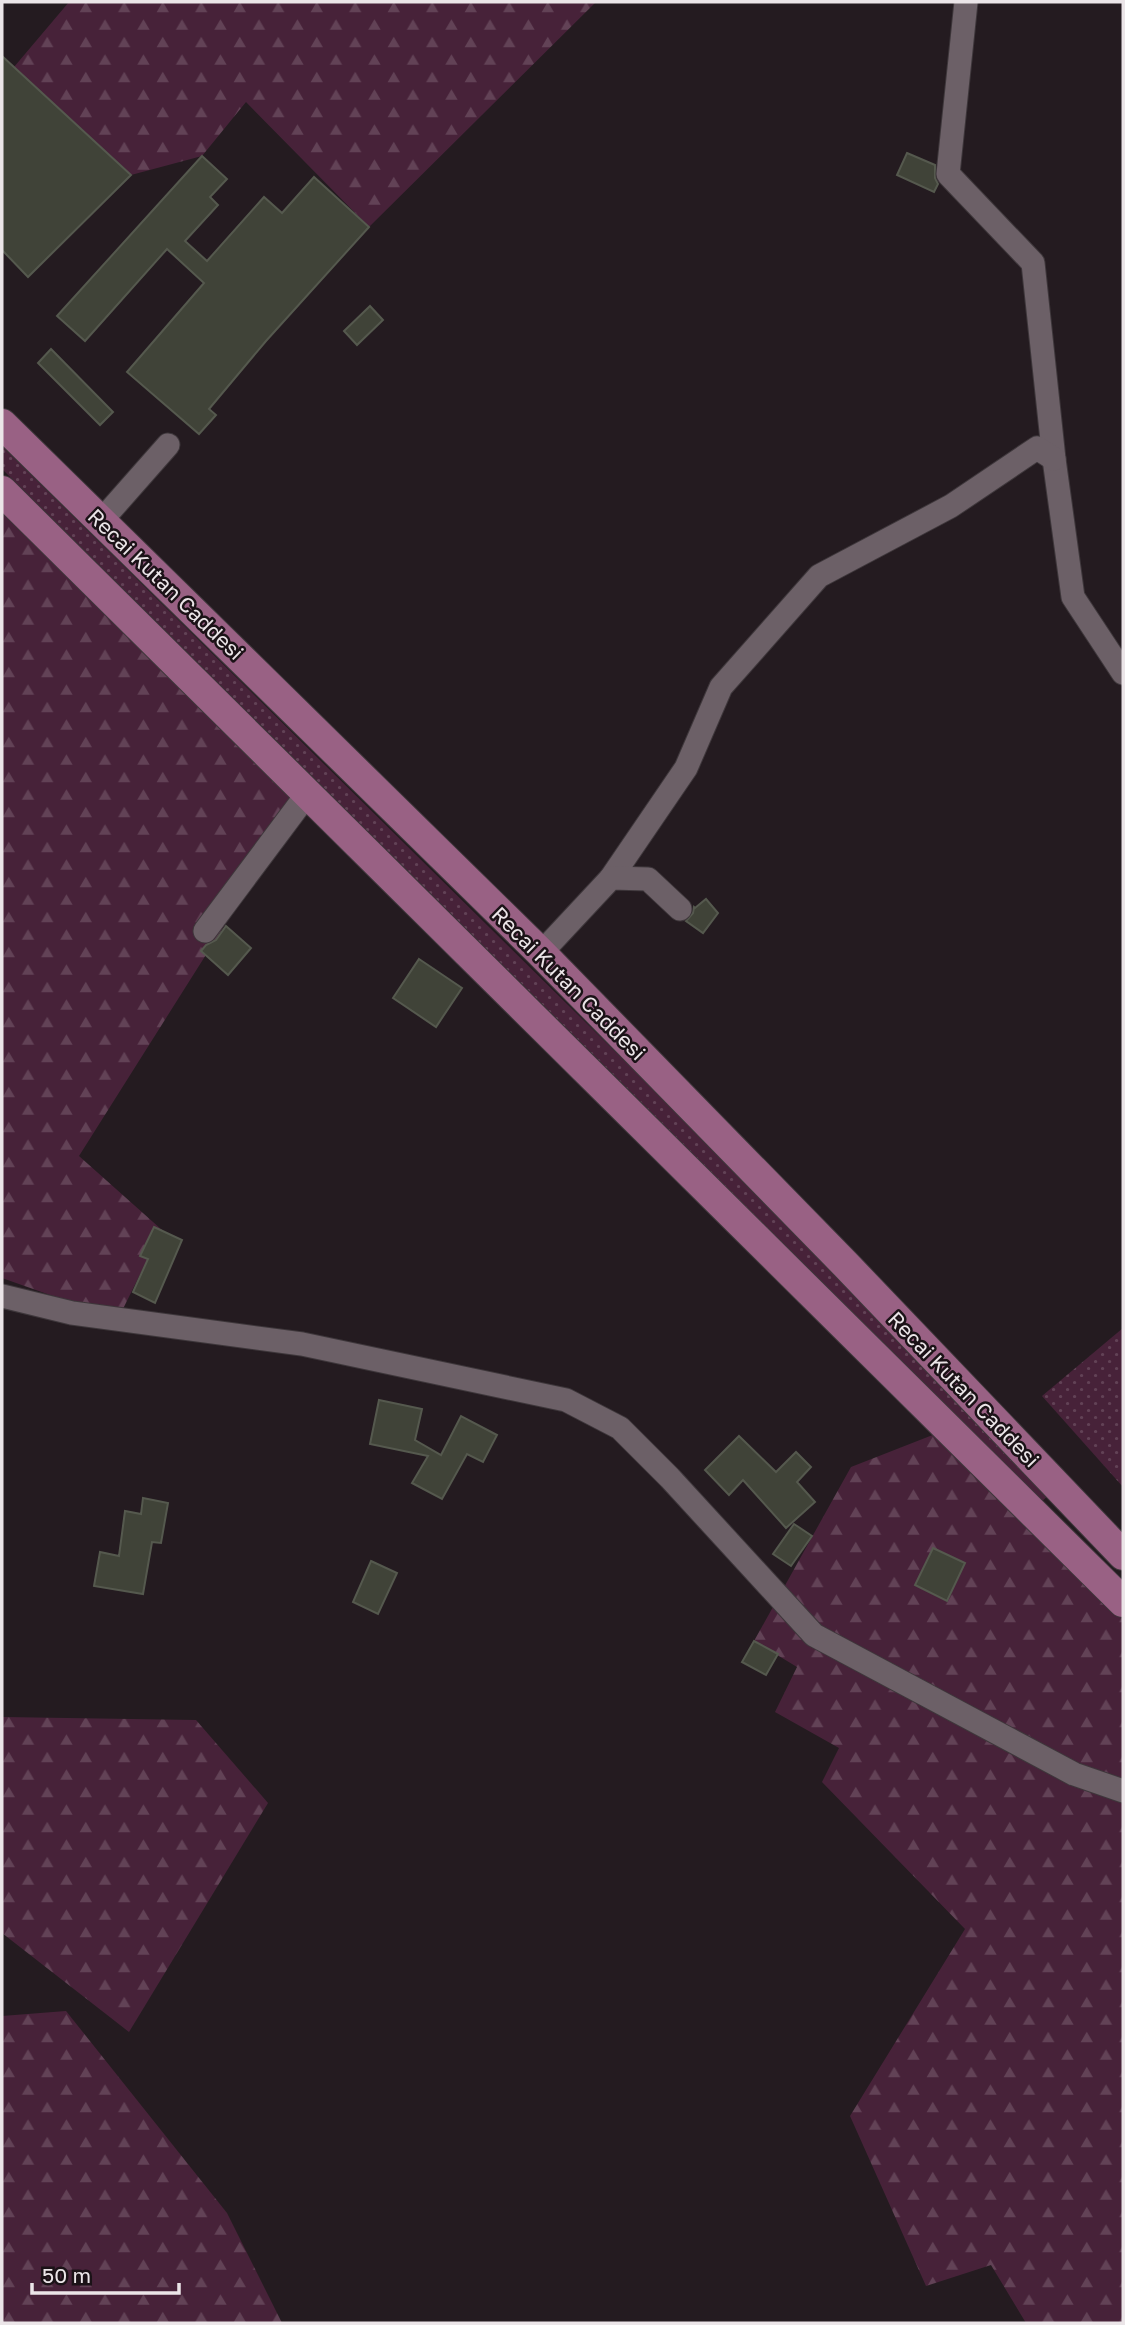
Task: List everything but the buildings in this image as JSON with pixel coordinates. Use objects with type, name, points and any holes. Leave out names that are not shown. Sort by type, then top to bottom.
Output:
[{"type":"main road","name":"Recai Kutan Caddesi","points":[[2,424],[541,953],[836,1255],[1123,1555]]},
{"type":"main road","name":"Recai Kutan Caddesi","points":[[2,491],[1123,1602]]},
{"type":"street","points":[[966,2],[948,174],[1033,263],[1054,460],[1073,597],[1123,673]]},
{"type":"street","points":[[101,521],[169,445]]},
{"type":"street","points":[[541,953],[611,878],[686,768],[721,687],[820,576],[951,506],[1037,448],[1054,460]]},
{"type":"street","points":[[205,932],[308,793]]},
{"type":"street","points":[[611,878],[648,879],[680,909]]},
{"type":"street","points":[[2,1296],[72,1313],[302,1344],[566,1400],[620,1428],[670,1478],[814,1635],[1074,1774],[1123,1791]]},
{"type":"green space","points":[[69,2],[596,2],[369,227],[246,102],[202,156],[131,175],[14,67]]},
{"type":"green space","points":[[2,446],[647,1083],[1051,1493],[1039,1504],[638,1099],[2,469]]},
{"type":"green space","points":[[2,489],[308,793],[79,1156],[162,1230],[118,1319],[2,1278]]},
{"type":"green space","points":[[1123,1328],[1123,1487],[1042,1396]]},
{"type":"green space","points":[[948,1429],[1123,1599],[1123,2323],[1026,2323],[991,2265],[926,2286],[850,2116],[965,1929],[822,1782],[839,1748],[775,1712],[797,1667],[754,1641],[851,1467]]},
{"type":"green space","points":[[2,1717],[196,1720],[268,1803],[129,2032],[2,1933]]},
{"type":"green space","points":[[66,2011],[227,2213],[282,2323],[2,2323],[2,2016]]}]
